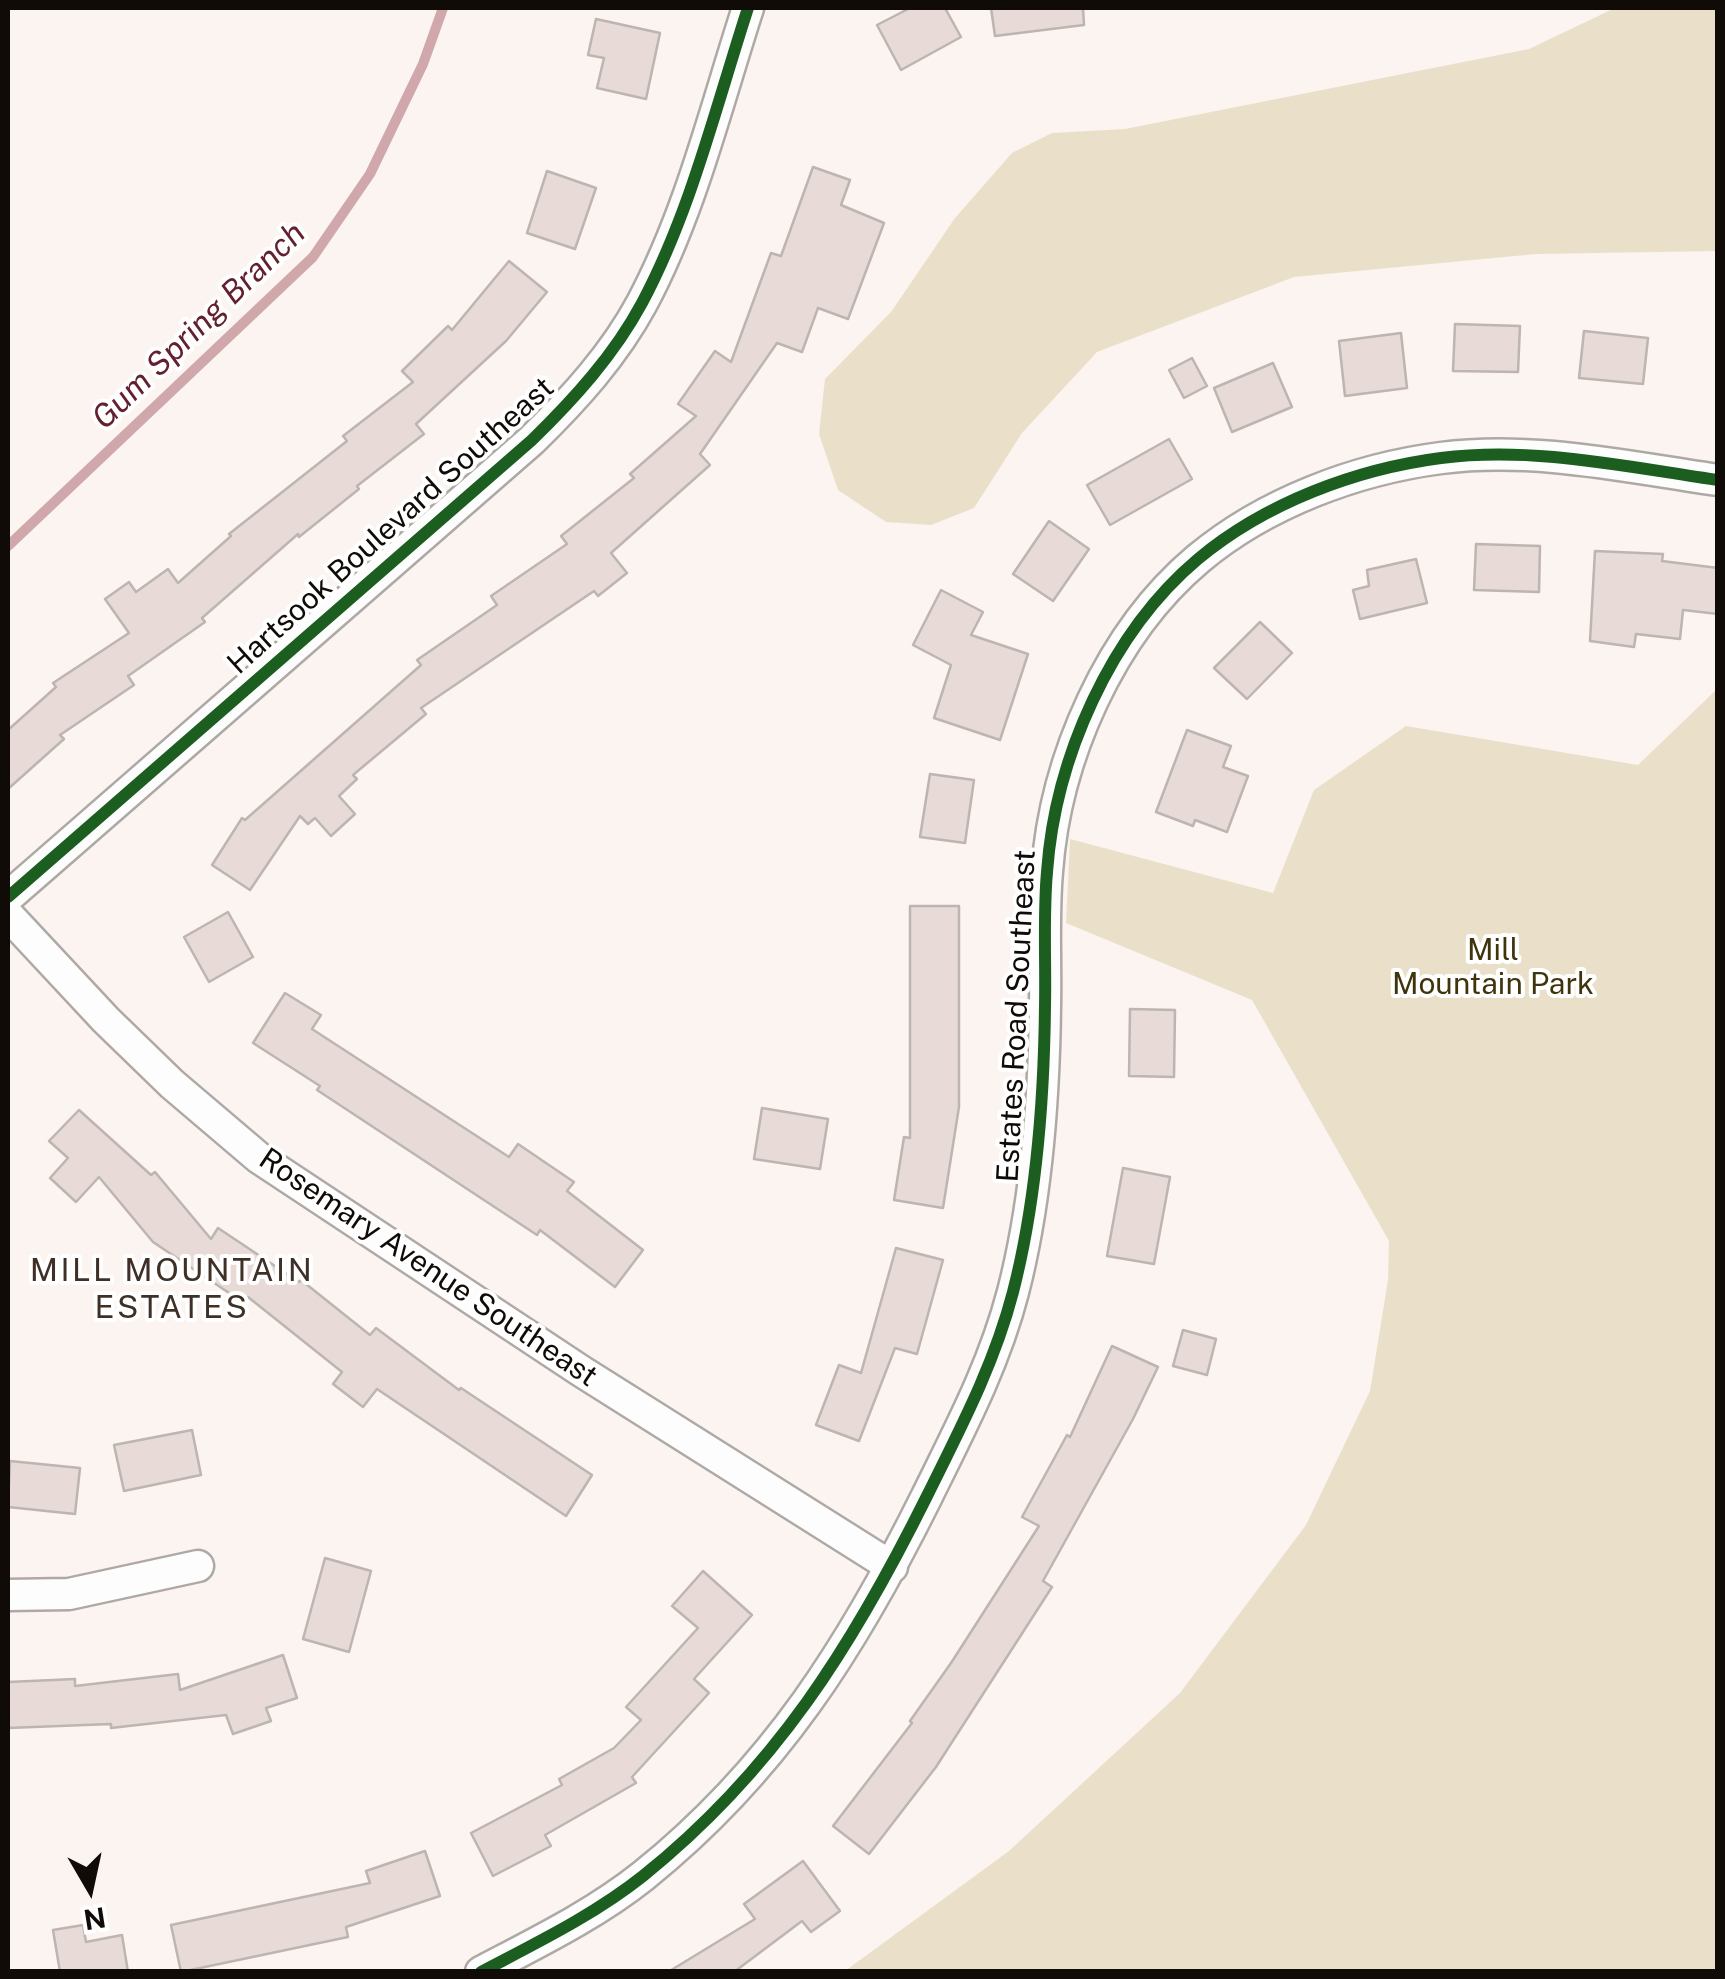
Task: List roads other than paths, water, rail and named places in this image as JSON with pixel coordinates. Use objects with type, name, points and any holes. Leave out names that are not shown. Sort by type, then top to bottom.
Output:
[{"type":"street","name":"Hartsook Boulevard Southeast","points":[[8,897],[532,440],[570,402],[612,350],[641,304],[676,230],[748,8]]},
{"type":"street","name":"Estates Road Southeast","points":[[481,1972],[557,1933],[641,1878],[706,1820],[766,1757],[809,1702],[866,1615],[987,1376],[1013,1292],[1031,1205],[1040,1117],[1046,872],[1056,811],[1072,751],[1096,694],[1150,611],[1200,557],[1264,516],[1309,493],[1381,469],[1442,458],[1506,454],[1718,480]]},
{"type":"street","name":"Rosemary Avenue Southeast","points":[[8,916],[172,1084],[259,1158],[581,1371],[892,1567]]},
{"type":"street","points":[[8,1595],[69,1594],[198,1566]]},
{"type":"waterway","name":"Gum Spring Branch","points":[[8,546],[313,257],[370,174],[423,64],[443,8]]},
{"type":"district","name":"MILL MOUNTAIN ESTATES","points":[[172,1290]]},
{"type":"park label","name":"Mill Mountain Park","points":[[1493,968]]}]
